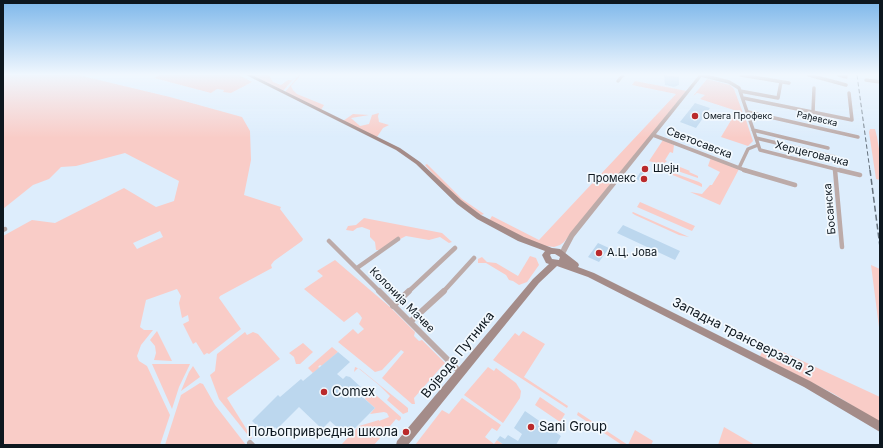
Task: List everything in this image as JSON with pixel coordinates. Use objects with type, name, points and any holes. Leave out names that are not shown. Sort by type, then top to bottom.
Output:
[{"type":"main road","points":[[290,96],[408,155],[430,172],[468,209],[486,221],[549,254]]},
{"type":"main road","name":"Западна трансверзала 2","points":[[549,254],[563,255],[591,275]]},
{"type":"main road","name":"Западна трансверзала 2","points":[[549,254],[557,263],[570,266],[591,275],[807,384],[880,427]]},
{"type":"main road","name":"Војводе Путника","points":[[401,445],[536,281],[545,266],[549,254]]},
{"type":"main road","name":"Војводе Путника","points":[[536,281],[557,263],[562,261],[563,255]]},
{"type":"street","name":"Војводе Путника","points":[[549,254],[561,246],[572,235],[684,96]]},
{"type":"street","points":[[767,96],[778,98],[778,96]]},
{"type":"street","points":[[813,112],[814,96]]},
{"type":"street","points":[[743,98],[852,120],[849,96]]},
{"type":"street","points":[[743,98],[758,145]]},
{"type":"street","name":"Рађевска","points":[[748,112],[858,137]]},
{"type":"street","points":[[753,130],[828,148]]},
{"type":"street","name":"Светосавска","points":[[653,135],[739,168],[795,185]]},
{"type":"street","points":[[756,138],[835,157]]},
{"type":"street","name":"Светосавска","points":[[739,168],[748,149],[758,145]]},
{"type":"street","name":"Херцеговачка","points":[[758,145],[760,150],[860,175]]},
{"type":"street","name":"Босанска","points":[[836,169],[842,247]]},
{"type":"street","name":"Војводе Путника","points":[[563,255],[565,247],[572,235]]},
{"type":"street","points":[[357,268],[398,239]]},
{"type":"street","name":"Колонија Мачве","points":[[329,241],[461,373]]},
{"type":"street","points":[[393,306],[455,248]]},
{"type":"street","points":[[410,322],[434,302],[474,258]]},
{"type":"shaded area","points":[[3,96],[165,96],[242,117],[250,131],[251,160],[244,195],[281,207],[280,209],[303,239],[274,261],[271,265],[272,268],[220,296],[219,298],[241,329],[209,354],[207,353],[204,355],[196,342],[193,344],[183,324],[189,321],[188,315],[182,318],[179,303],[181,296],[177,289],[146,300],[140,327],[144,330],[153,330],[141,345],[137,356],[139,361],[147,366],[170,415],[160,445],[3,445],[3,236],[32,220],[55,223],[124,188],[156,207],[174,201],[179,181],[125,153],[76,166],[61,167],[49,179],[33,185],[3,209]],"holes":[[[160,231],[163,237],[137,249],[133,243]]]},
{"type":"shaded area","points":[[293,96],[302,96],[324,105],[321,110]]},
{"type":"shaded area","points":[[674,96],[683,96],[560,245],[554,247],[538,245],[489,221],[492,216],[539,240]]},
{"type":"shaded area","points":[[704,96],[737,96],[743,113],[700,99]]},
{"type":"shaded area","points":[[736,112],[744,114],[753,141],[748,146],[721,137]]},
{"type":"shaded area","points":[[379,113],[379,122],[389,125],[383,128],[377,137],[343,121],[353,114],[369,115],[351,118],[360,126],[369,124],[372,115]]},
{"type":"shaded area","points":[[870,129],[875,129],[877,137],[880,155],[880,180],[876,179],[869,132]]},
{"type":"shaded area","points":[[663,140],[674,145],[673,153],[670,152],[665,160],[667,161],[662,165],[649,161]]},
{"type":"shaded area","points":[[711,157],[739,169],[720,205],[690,192],[702,194],[710,185],[712,185],[720,172],[708,166]]},
{"type":"shaded area","points":[[670,163],[690,171],[689,172],[698,176],[698,178],[666,167]]},
{"type":"shaded area","points":[[427,164],[462,199],[484,214],[481,215],[454,196],[425,165]]},
{"type":"shaded area","points":[[654,166],[699,182],[702,184],[702,187],[653,167]]},
{"type":"shaded area","points":[[640,202],[695,226],[692,231],[637,207]]},
{"type":"shaded area","points":[[633,212],[689,237],[679,235],[635,215],[632,213]]},
{"type":"shaded area","points":[[364,218],[442,233],[452,242],[449,243],[440,237],[429,240],[406,236],[379,250],[376,250],[375,242],[370,237],[370,230],[362,227],[353,231],[346,230],[348,226],[356,225]]},
{"type":"shaded area","points":[[530,256],[536,258],[539,265],[527,282],[519,285],[509,280],[506,275],[486,263],[478,263],[478,259],[482,257],[487,262],[496,263],[518,276]]},
{"type":"shaded area","points":[[335,260],[390,307],[415,332],[414,336],[419,341],[422,340],[448,366],[443,365],[414,398],[415,404],[412,404],[382,378],[404,352],[401,350],[382,370],[375,372],[338,342],[353,329],[358,334],[364,329],[359,324],[362,318],[360,315],[357,312],[344,322],[304,289],[323,276],[317,271]]},
{"type":"shaded area","points":[[871,265],[880,269],[880,335]]},
{"type":"shaded area","points":[[157,331],[172,361],[154,360],[156,353],[155,346],[150,340]]},
{"type":"shaded area","points":[[523,331],[545,344],[524,377],[568,406],[567,408],[493,360],[515,333],[519,336]]},
{"type":"shaded area","points":[[245,332],[247,335],[253,332],[258,334],[280,359],[227,398],[252,438],[251,439],[219,399],[210,375],[215,371],[217,354]]},
{"type":"shaded area","points":[[303,343],[313,352],[300,364],[296,364],[294,357],[289,353]]},
{"type":"shaded area","points":[[766,344],[880,397],[880,423],[834,394],[760,356]]},
{"type":"shaded area","points":[[332,347],[338,352],[322,366],[320,365],[318,367],[320,368],[313,373],[308,368]]},
{"type":"shaded area","points":[[152,364],[190,364],[179,387],[172,409]]},
{"type":"shaded area","points":[[193,366],[200,377],[181,391],[189,372]]},
{"type":"shaded area","points":[[488,367],[494,371],[496,368],[516,383],[521,391],[520,398],[503,423],[464,395]]},
{"type":"shaded area","points":[[358,368],[408,408],[408,412],[403,414],[387,400],[390,396]]},
{"type":"shaded area","points":[[200,383],[203,384],[215,405],[246,445],[165,445],[181,395]]},
{"type":"shaded area","points":[[369,389],[401,417],[401,419],[399,421],[396,419],[374,445],[341,445],[359,426],[389,417],[387,413],[384,412],[370,414],[375,408],[365,399]]},
{"type":"shaded area","points":[[540,397],[565,414],[560,422],[535,405]]},
{"type":"shaded area","points":[[462,398],[501,425],[497,431],[492,428],[485,437],[494,444],[497,440],[504,445],[415,445],[442,410],[449,414]]},
{"type":"shaded area","points":[[578,412],[628,445],[622,445],[577,415]]},
{"type":"shaded area","points":[[724,427],[755,445],[718,445]]},
{"type":"shaded area","points":[[635,430],[653,441],[651,445],[628,445]]},
{"type":"building","name":"Омега Профекс","points":[[695,103],[710,108],[696,128],[680,122]]},
{"type":"building","points":[[645,165],[649,167],[642,176],[649,179],[646,184],[636,179]]},
{"type":"building","points":[[623,225],[680,251],[675,260],[617,233]]},
{"type":"building","name":"А.Ц. Јова","points":[[598,243],[609,248],[599,262],[588,257]]},
{"type":"building","name":"Comex","points":[[338,352],[350,362],[337,374],[343,379],[346,376],[350,377],[364,390],[359,394],[375,408],[347,436],[330,421],[322,429],[299,407],[277,429],[275,427],[267,435],[252,421],[278,395],[280,397],[301,379],[303,381]]},
{"type":"building","name":"Sani Group","points":[[525,411],[561,436],[556,445],[504,445],[497,440],[500,436],[505,439],[508,435],[518,441],[522,434],[514,428]]},
{"type":"railway","points":[[860,96],[870,171]]},
{"type":"railway","points":[[870,170],[880,247]]},
{"type":"place","name":"Омега Профекс","points":[[695,116]]},
{"type":"place","name":"Шејн","points":[[645,169]]},
{"type":"place","name":"Промекс","points":[[644,179]]},
{"type":"place","name":"А.Ц. Јова","points":[[599,253]]},
{"type":"place","name":"Comex","points":[[324,392]]},
{"type":"place","name":"Sani Group","points":[[531,427]]},
{"type":"place","name":"Пољопривредна школа","points":[[406,432]]}]
